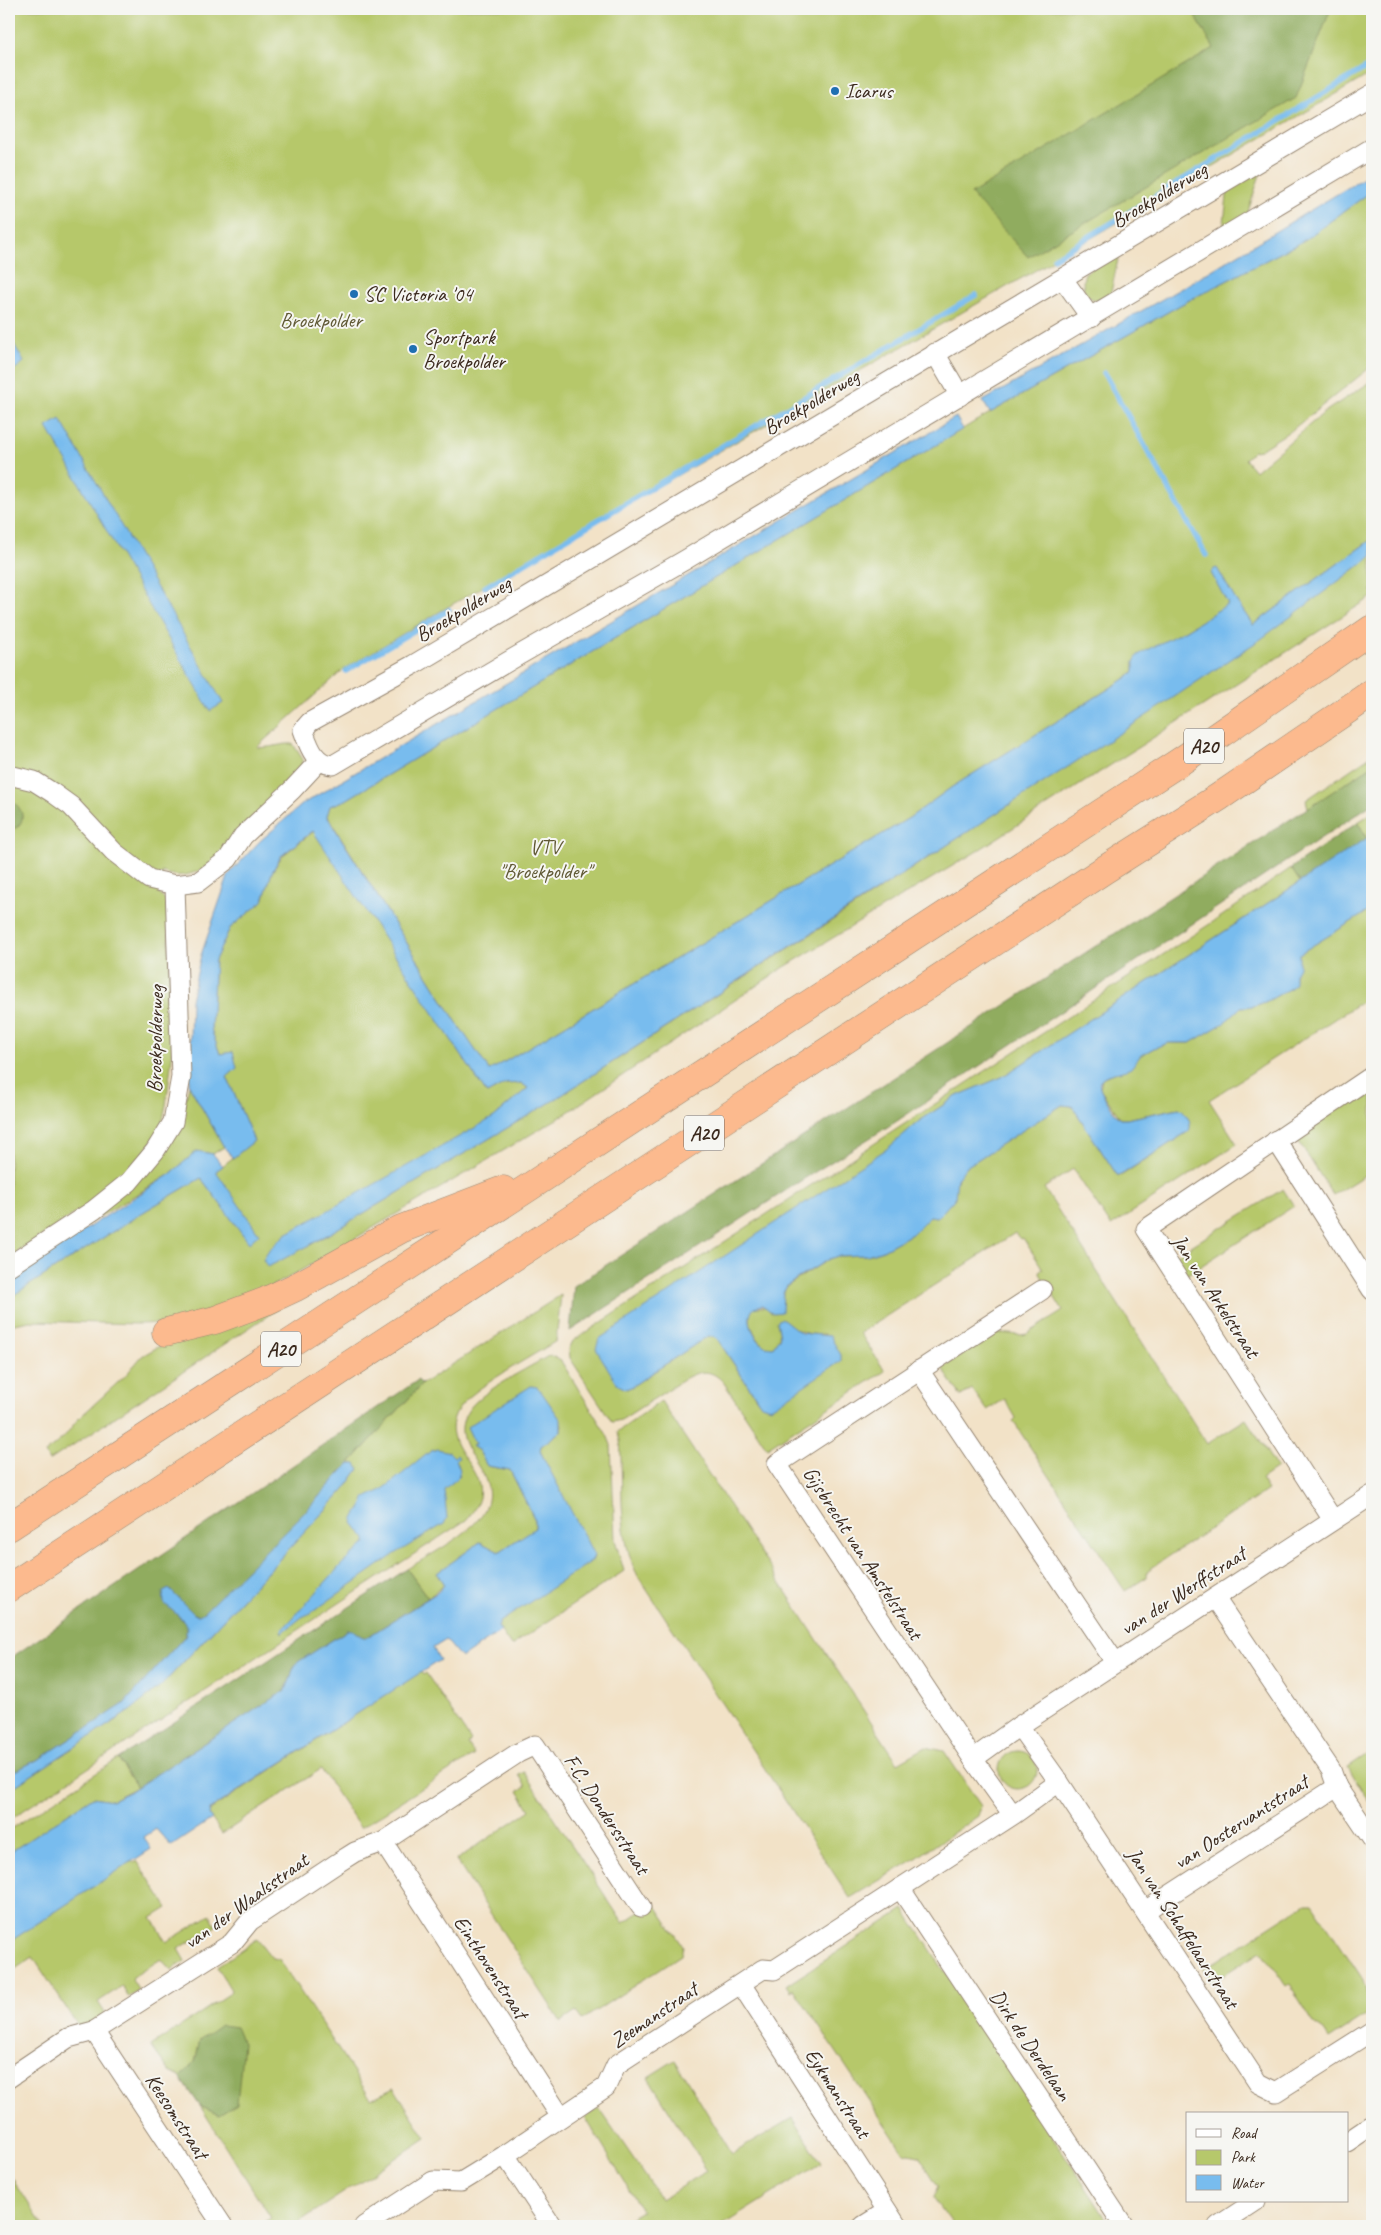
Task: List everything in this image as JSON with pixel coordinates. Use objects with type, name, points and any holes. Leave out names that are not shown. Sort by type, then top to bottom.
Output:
[{"type":"highway","name":"A20","points":[[9,1527],[1181,761],[1372,630]]},
{"type":"highway","name":"A20","points":[[9,1588],[1104,870],[1219,797],[1372,693]]},
{"type":"highway","name":"A20","points":[[166,1332],[215,1320],[266,1301],[296,1287],[401,1229],[554,1170]]},
{"type":"street","name":"Broekpolderweg","points":[[319,761],[311,749],[303,730],[310,722],[421,660],[1372,94]]},
{"type":"street","points":[[9,775],[34,781],[71,806],[114,852],[149,879],[176,885],[198,882],[228,859],[243,836],[292,790],[319,761],[333,765],[514,658],[686,560],[1372,148]]},
{"type":"street","points":[[1063,279],[1091,318]]},
{"type":"street","points":[[935,353],[960,396]]},
{"type":"street","name":"Broekpolderweg","points":[[9,1266],[94,1210],[129,1182],[155,1151],[173,1122],[181,1077],[176,885]]},
{"type":"street","name":"Jan van Arkelstraat","points":[[1333,1520],[1146,1229],[1372,1076]]},
{"type":"street","points":[[1276,1140],[1372,1290]]},
{"type":"street","name":"Gijsbrecht van Amstelstraat","points":[[973,1759],[777,1464],[1042,1290]]},
{"type":"street","points":[[919,1370],[1115,1662]]},
{"type":"street","name":"van der Werffstraat","points":[[973,1759],[1115,1662],[1372,1495]]},
{"type":"street","points":[[1215,1598],[1331,1770],[1337,1787],[1372,1839]]},
{"type":"street","points":[[900,1888],[1059,1782],[1019,1726]]},
{"type":"street","name":"van der Waalsstraat","points":[[9,2078],[68,2038],[94,2030],[232,1943],[250,1921],[355,1852],[383,1842],[518,1753],[535,1746]]},
{"type":"street","name":"F.C. Dondersstraat","points":[[535,1746],[641,1908]]},
{"type":"street","points":[[973,1759],[1012,1815]]},
{"type":"street","name":"Jan van Schaffelaarstraat","points":[[1059,1782],[1258,2083],[1276,2092],[1372,2031]]},
{"type":"street","name":"van Oostervantstraat","points":[[1145,1911],[1337,1787]]},
{"type":"street","name":"Einthovenstraat","points":[[383,1842],[561,2117]]},
{"type":"street","name":"Zeemanstraat","points":[[364,2226],[433,2181],[461,2182],[505,2155],[606,2087],[616,2065],[763,1969],[774,1970],[900,1888]]},
{"type":"street","name":"Dirk de Derdelaan","points":[[900,1888],[1124,2226]]},
{"type":"street","name":"Eykmanstraat","points":[[741,1984],[892,2219]]},
{"type":"street","name":"Keesomstraat","points":[[94,2030],[223,2226]]},
{"type":"street","points":[[1348,2141],[1372,2125]]},
{"type":"street","points":[[505,2155],[552,2226]]},
{"type":"street","points":[[1218,2226],[1254,2202]]},
{"type":"street","points":[[863,2226],[892,2219]]},
{"type":"green space","name":"Broekpolder","points":[[9,9],[1372,9],[1372,73],[1071,250],[451,605],[343,670],[257,747],[293,744],[302,758],[302,767],[215,861],[203,869],[190,874],[176,875],[162,872],[159,894],[166,900],[169,937],[172,1057],[162,1124],[142,1157],[104,1194],[9,1258]]},
{"type":"green space","points":[[1191,9],[1329,9],[1330,11],[1296,98],[1028,257],[971,194],[1214,48]]},
{"type":"green space","points":[[1263,165],[1246,218],[1223,232],[1228,187]]},
{"type":"green space","name":"VTV \"Broekpolder\"","points":[[1372,191],[1372,366],[1293,429],[1260,450],[1254,451],[1245,459],[1255,471],[1326,411],[1372,381],[1372,539],[1253,625],[1217,569],[1221,589],[1229,604],[1134,662],[1134,671],[1131,675],[952,787],[909,818],[489,1070],[459,1026],[327,815],[330,806],[346,800],[976,421],[1182,304],[1303,241]]},
{"type":"green space","points":[[1120,250],[1110,297],[1103,300],[1092,299],[1085,292],[1083,286],[1085,273]]},
{"type":"green space","points":[[1372,556],[1372,597],[974,853],[783,968],[562,1116],[288,1278],[235,1304],[165,1323],[30,1321],[9,1325],[9,1298],[145,1211],[201,1178],[249,1242],[216,1171],[254,1141],[227,1077],[233,1052],[220,1054],[211,1029],[215,960],[230,928],[263,901],[272,872],[282,856],[314,831],[487,1094],[505,1084],[521,1083],[528,1088],[494,1117],[310,1245],[551,1102],[853,907],[1243,651]]},
{"type":"green space","points":[[1372,755],[1372,766],[1308,808],[1306,800]]},
{"type":"green space","points":[[1372,766],[1372,804],[894,1123],[802,1180],[570,1331],[574,1286]]},
{"type":"green space","points":[[9,800],[17,805],[22,812],[22,821],[16,828],[9,828]]},
{"type":"green space","points":[[1372,813],[1372,835],[1367,839],[1358,822]]},
{"type":"green space","points":[[1358,822],[1367,839],[1300,882],[1291,868]]},
{"type":"green space","points":[[1291,868],[1300,882],[1002,1077],[957,1096],[918,1122],[626,1389],[708,1336],[715,1337],[718,1340],[758,1401],[766,1407],[825,1334],[806,1333],[777,1323],[780,1333],[777,1342],[773,1347],[764,1346],[754,1333],[750,1322],[751,1311],[754,1307],[766,1307],[773,1313],[787,1286],[829,1259],[838,1256],[867,1255],[883,1250],[912,1234],[930,1216],[937,1217],[951,1203],[959,1174],[966,1167],[1062,1105],[1072,1106],[1117,1175],[1122,1175],[1189,1131],[1179,1108],[1121,1119],[1100,1089],[1102,1078],[1117,1071],[1127,1070],[1141,1055],[1154,1048],[1169,1043],[1190,1043],[1224,1023],[1241,1007],[1262,1003],[1292,987],[1299,954],[1372,909],[1372,1011],[1364,1000],[1209,1100],[1237,1144],[1111,1226],[1073,1169],[1044,1188],[1207,1444],[1246,1419],[1277,1468],[1261,1479],[1268,1490],[1147,1571],[1147,1577],[1125,1591],[1013,1421],[1016,1418],[1005,1399],[987,1410],[972,1389],[961,1396],[942,1368],[993,1335],[1027,1334],[1063,1311],[1039,1272],[1043,1269],[1023,1238],[1020,1239],[1015,1233],[860,1333],[885,1371],[767,1448],[720,1378],[706,1372],[697,1373],[686,1378],[621,1420],[612,1422],[570,1358],[569,1349],[573,1341],[1222,916]]},
{"type":"green space","points":[[189,1085],[224,1147],[213,1154],[197,1151],[169,1175],[82,1227],[184,1108]]},
{"type":"green space","points":[[1372,1093],[1372,1186],[1365,1175],[1333,1195],[1297,1139],[1301,1133],[1348,1100],[1365,1098]]},
{"type":"green space","points":[[1283,1189],[1294,1206],[1187,1275],[1175,1256]]},
{"type":"green space","points":[[306,1290],[49,1461],[45,1453],[64,1437],[78,1419],[125,1376],[142,1356],[156,1348]]},
{"type":"green space","points":[[561,1295],[556,1341],[489,1382],[458,1409],[452,1425],[454,1439],[476,1476],[480,1489],[477,1503],[466,1520],[9,1820],[9,1790],[131,1710],[164,1683],[344,1490],[359,1469],[353,1463],[349,1464],[422,1384]]},
{"type":"green space","points":[[550,1355],[561,1361],[607,1435],[611,1445],[615,1540],[624,1571],[511,1646],[498,1627],[499,1622],[594,1558],[540,1451],[541,1446],[561,1431],[562,1424],[473,1441],[475,1444],[472,1446],[479,1451],[487,1466],[510,1470],[535,1520],[535,1528],[499,1552],[480,1542],[437,1573],[444,1585],[428,1598],[407,1569],[459,1536],[474,1524],[486,1507],[489,1492],[485,1479],[464,1440],[462,1426],[468,1411],[474,1403],[494,1388]]},
{"type":"green space","points":[[418,1380],[422,1384],[303,1514],[205,1612],[199,1615],[194,1614],[169,1589],[175,1613],[184,1621],[188,1628],[185,1636],[124,1704],[41,1758],[9,1774],[9,1659]]},
{"type":"green space","points":[[661,1401],[898,1763],[926,1747],[944,1751],[981,1806],[978,1816],[915,1859],[850,1898],[639,1578],[632,1562],[624,1528],[620,1440],[617,1432]]},
{"type":"green space","points":[[407,1569],[428,1598],[366,1638],[348,1630],[298,1662],[284,1691],[137,1787],[118,1759]]},
{"type":"green space","points":[[421,1672],[423,1675],[426,1673],[471,1741],[468,1744],[474,1755],[360,1828],[321,1769],[222,1834],[209,1815],[210,1810]]},
{"type":"green space","points":[[1018,1751],[1025,1752],[1031,1757],[1036,1763],[1036,1777],[1031,1783],[1025,1788],[1018,1789],[1011,1788],[1005,1783],[1000,1777],[999,1770],[1000,1763],[1005,1757],[1011,1752]]},
{"type":"green space","points":[[1372,1751],[1372,1806],[1348,1767]]},
{"type":"green space","points":[[118,1759],[137,1787],[112,1800],[93,1797],[9,1853],[9,1830]]},
{"type":"green space","points":[[524,1772],[623,1923],[654,1903],[683,1946],[681,1955],[582,2020],[576,2012],[561,2022],[456,1860],[530,1810],[518,1791],[526,1786],[519,1775]]},
{"type":"green space","points":[[132,1861],[134,1863],[137,1861],[168,1908],[152,1918],[167,1942],[210,1915],[216,1926],[178,1949],[185,1961],[171,1970],[161,1959],[133,1977],[132,1980],[139,1991],[129,1997],[122,1986],[98,2002],[105,2013],[87,2025],[78,2026],[33,1957],[9,1973],[9,1942]]},
{"type":"green space","points":[[1306,1903],[1312,1903],[1362,1978],[1372,2011],[1329,2039],[1324,2031],[1315,2025],[1290,1985],[1287,1987],[1261,1951],[1212,1982],[1204,1969]]},
{"type":"green space","points":[[904,1909],[1111,2226],[954,2226],[933,2197],[938,2186],[919,2156],[904,2153],[794,1989],[791,1991],[787,1985]]},
{"type":"green space","points":[[257,1939],[272,1958],[279,1959],[371,2099],[394,2088],[426,2138],[293,2226],[268,2226],[265,2222],[271,2218],[200,2106],[219,2115],[200,2040],[195,2062],[180,2077],[170,2072],[151,2046],[229,1994],[231,1990],[217,1967]]},
{"type":"green space","points":[[221,2025],[236,2027],[243,2043],[237,2104],[219,2115],[200,2106],[180,2077],[195,2062],[200,2040]]},
{"type":"green space","points":[[675,2060],[732,2154],[793,2118],[821,2163],[721,2226],[616,2226],[642,2211],[585,2117],[599,2108],[661,2199],[707,2171],[648,2077]]},
{"type":"green space","points":[[9,2173],[43,2226],[9,2226]]},
{"type":"water","points":[[1372,173],[1372,191],[1303,241],[1182,304],[990,413],[983,401],[1187,285]]},
{"type":"water","points":[[9,335],[24,362],[14,370],[9,362]]},
{"type":"water","points":[[956,417],[963,429],[346,800],[330,806],[327,816],[459,1026],[489,1070],[909,818],[952,787],[1131,675],[1134,671],[1134,662],[1138,655],[1186,630],[1228,604],[1211,573],[1214,569],[1217,568],[1253,625],[1372,539],[1372,556],[1261,639],[1131,726],[551,1102],[310,1245],[268,1267],[263,1260],[270,1249],[286,1234],[494,1117],[528,1088],[521,1083],[505,1084],[487,1094],[313,831],[281,856],[272,872],[263,901],[230,928],[215,960],[211,1029],[220,1054],[233,1052],[237,1068],[227,1077],[254,1141],[233,1158],[224,1147],[189,1085],[191,1000],[201,955],[229,874],[260,841],[304,803]]},
{"type":"water","points":[[60,419],[223,703],[210,711],[47,427]]},
{"type":"water","points":[[1372,835],[1372,909],[1299,954],[1299,967],[1295,974],[1295,983],[1292,987],[1262,1003],[1241,1007],[1224,1023],[1190,1043],[1169,1043],[1154,1048],[1141,1055],[1131,1068],[1102,1078],[1100,1088],[1114,1112],[1121,1119],[1179,1108],[1188,1118],[1190,1124],[1189,1131],[1121,1175],[1117,1175],[1072,1106],[1062,1105],[966,1167],[957,1179],[955,1198],[940,1215],[937,1217],[930,1216],[912,1234],[883,1250],[867,1255],[838,1256],[829,1259],[798,1278],[787,1286],[783,1293],[782,1312],[773,1313],[762,1305],[755,1308],[751,1313],[751,1326],[754,1333],[762,1344],[773,1347],[780,1336],[777,1321],[782,1318],[801,1333],[830,1336],[841,1355],[841,1361],[770,1408],[761,1405],[715,1337],[708,1336],[631,1387],[626,1389],[618,1385],[596,1349],[599,1339],[888,1148],[918,1122],[957,1096],[1002,1077]]},
{"type":"water","points":[[197,1151],[213,1154],[223,1166],[216,1171],[259,1234],[249,1243],[201,1178],[145,1211],[9,1298],[9,1279],[169,1175]]},
{"type":"water","points":[[531,1386],[537,1387],[540,1390],[561,1420],[561,1431],[541,1446],[540,1451],[594,1555],[592,1561],[500,1622],[498,1627],[501,1631],[461,1658],[446,1640],[433,1648],[440,1660],[210,1809],[209,1815],[212,1819],[173,1845],[171,1846],[156,1829],[144,1837],[151,1849],[9,1942],[9,1853],[93,1797],[112,1800],[131,1791],[284,1691],[298,1662],[348,1630],[353,1630],[366,1638],[438,1592],[444,1585],[437,1573],[480,1542],[499,1552],[535,1528],[535,1520],[510,1470],[487,1466],[479,1451],[472,1446],[475,1444],[467,1427]]},
{"type":"water","points":[[438,1449],[449,1452],[454,1457],[457,1455],[459,1458],[456,1459],[460,1470],[458,1478],[444,1489],[447,1518],[444,1524],[395,1554],[311,1613],[302,1617],[282,1633],[281,1631],[342,1564],[366,1543],[366,1539],[353,1523],[365,1498],[382,1490],[431,1451]]},
{"type":"water","points":[[349,1464],[356,1464],[359,1469],[344,1490],[160,1687],[131,1710],[9,1790],[9,1774],[41,1758],[124,1704],[185,1636],[187,1628],[184,1621],[164,1603],[163,1592],[169,1589],[194,1614],[199,1615],[204,1612],[303,1514]]},
{"type":"waterway","points":[[1054,258],[1372,64]]},
{"type":"waterway","points":[[485,587],[976,295]]},
{"type":"waterway","points":[[1104,373],[1206,555]]},
{"type":"waterway","points":[[346,671],[449,610]]},
{"type":"place","name":"Icarus","points":[[835,91]]},
{"type":"place","name":"SC Victoria '04","points":[[354,294]]},
{"type":"place","name":"Sportpark Broekpolder","points":[[413,349]]}]
